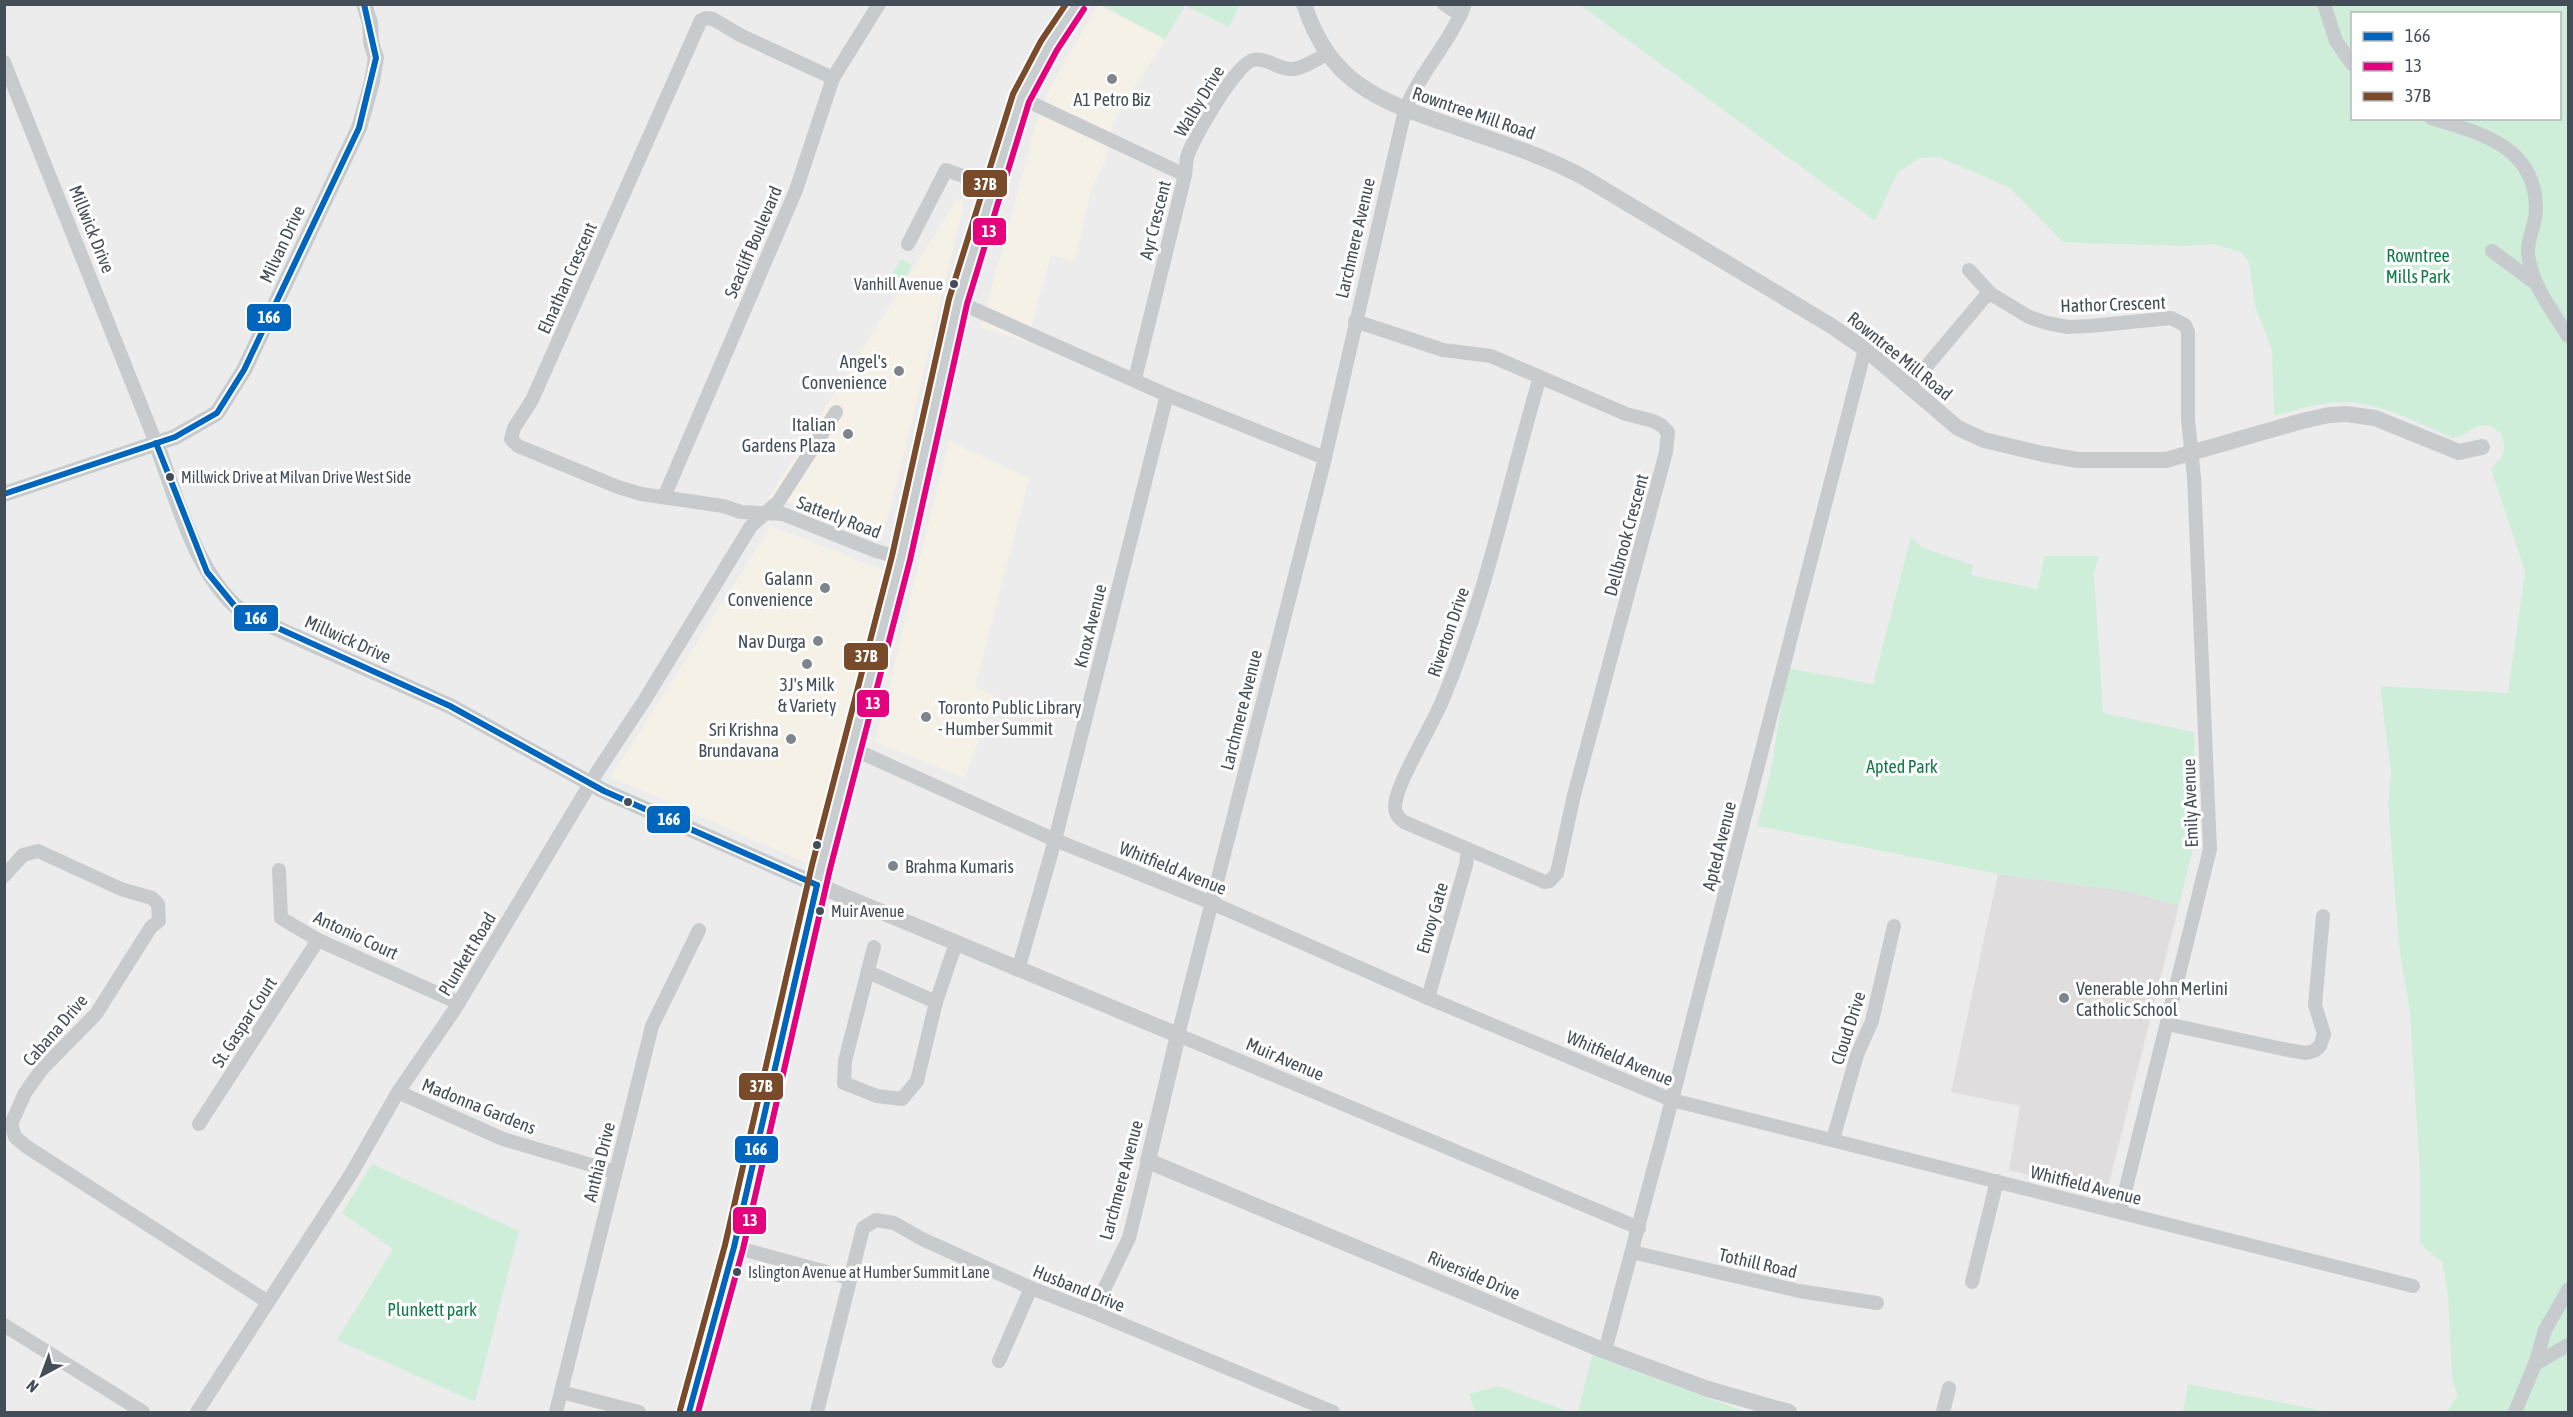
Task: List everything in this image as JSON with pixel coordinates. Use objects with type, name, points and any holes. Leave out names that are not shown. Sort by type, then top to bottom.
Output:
[{"type":"main road","points":[[689,1413],[734,1247],[817,885],[901,558],[958,302],[992,186],[1022,98],[1049,45],[1077,4]]},
{"type":"street","name":"Milvan Drive","points":[[4,494],[175,437],[217,413],[244,370],[260,338],[359,128],[376,58],[364,4]]},
{"type":"street","name":"Seacliff Boulevard","points":[[664,497],[799,182],[833,78],[879,4]]},
{"type":"street","name":"Rowntree Mill Road","points":[[1304,4],[1317,37],[1327,54],[1353,81],[1371,94],[1405,110],[1559,164],[1823,320],[1865,349],[1958,428],[1984,440],[2078,460],[2166,460],[2302,421],[2346,414],[2375,418],[2459,452],[2482,447]]},
{"type":"street","points":[[1444,4],[1463,10]]},
{"type":"street","points":[[2324,4],[2336,41],[2351,63]]},
{"type":"street","name":"Larchmere Avenue","points":[[1093,1312],[1129,1238],[1178,1035],[1325,458],[1405,110],[1411,95],[1455,30],[1463,10]]},
{"type":"street","name":"Elnathan Crescent","points":[[764,513],[741,512],[618,487],[518,446],[512,442],[511,435],[532,400],[701,20],[713,19],[740,35],[833,78]]},
{"type":"street","name":"Walby Drive","points":[[1185,175],[1187,157],[1196,138],[1244,63],[1258,59],[1290,69],[1298,68],[1327,54]]},
{"type":"street","name":"Millwick Drive","points":[[4,62],[207,572],[230,602],[238,610],[450,706],[591,785],[817,885]]},
{"type":"street","name":"Ayr Crescent","points":[[1022,98],[1185,175],[1135,379]]},
{"type":"street","points":[[2437,120],[2489,136],[2503,144],[2519,161],[2535,192],[2536,212],[2528,253],[2534,282],[2568,336]]},
{"type":"street","points":[[908,244],[946,170],[992,186]]},
{"type":"street","points":[[2492,251],[2534,282]]},
{"type":"street","name":"Hathor Crescent","points":[[1969,270],[1991,294],[2030,317],[2057,325],[2091,326],[2171,318],[2185,325],[2188,332],[2188,420],[2191,454]]},
{"type":"street","points":[[1909,387],[1984,298],[1991,294]]},
{"type":"street","points":[[958,302],[1167,394],[1325,458]]},
{"type":"street","name":"Dellbrook Crescent","points":[[1355,321],[1443,350],[1491,356],[1626,414],[1661,425],[1668,432],[1668,442],[1574,795],[1557,873],[1550,881],[1540,881],[1468,849]]},
{"type":"street","name":"Apted Avenue","points":[[1605,1351],[1639,1228],[1865,349]]},
{"type":"street","name":"Riverton Drive","points":[[1468,849],[1404,822],[1395,813],[1395,805],[1400,789],[1441,704],[1464,649],[1509,496],[1525,427],[1540,377]]},
{"type":"street","name":"Knox Avenue","points":[[1018,970],[1055,840],[1167,394]]},
{"type":"street","name":"Plunkett Road","points":[[197,1413],[351,1174],[398,1092],[459,1003],[751,526],[777,502],[836,412]]},
{"type":"street","name":"Emily Avenue","points":[[2120,1212],[2210,849],[2191,454]]},
{"type":"street","name":"Satterly Road","points":[[764,513],[783,514],[876,551],[901,558]]},
{"type":"street","name":"Whitfield Avenue","points":[[853,749],[1055,840],[1212,903],[1428,998],[1672,1100],[2413,1286]]},
{"type":"street","name":"Envoy Gate","points":[[1428,998],[1466,865],[1468,849]]},
{"type":"street","name":"Cabana Drive","points":[[4,876],[21,856],[38,851],[121,889],[152,898],[158,904],[160,912],[159,921],[151,927],[96,1014],[53,1056],[25,1093],[11,1124],[15,1137],[27,1147],[268,1302]]},
{"type":"street","name":"Antonio Court","points":[[279,870],[281,918],[318,940],[459,1003]]},
{"type":"street","name":"Muir Avenue","points":[[817,885],[1639,1228]]},
{"type":"street","points":[[2167,1024],[2283,1049],[2306,1053],[2314,1051],[2320,1046],[2324,1034],[2315,1005],[2323,916]]},
{"type":"street","name":"Cloud Drive","points":[[1833,1139],[1857,1054],[1872,1021],[1894,927]]},
{"type":"street","name":"Anthia Drive","points":[[556,1413],[652,1026],[699,930]]},
{"type":"street","name":"St. Gaspar Court","points":[[200,1124],[318,940]]},
{"type":"street","points":[[874,947],[845,1061],[844,1083],[877,1096],[902,1099],[917,1081],[936,1002],[956,943]]},
{"type":"street","points":[[868,972],[936,1002]]},
{"type":"street","name":"Madonna Gardens","points":[[398,1092],[503,1139],[615,1172]]},
{"type":"street","name":"Riverside Drive","points":[[1148,1161],[1605,1351],[1708,1389],[1789,1413]]},
{"type":"street","points":[[1972,1282],[1997,1181]]},
{"type":"street","name":"Husband Drive","points":[[849,1278],[863,1228],[870,1222],[884,1220],[1031,1288],[1333,1413]]},
{"type":"street","points":[[734,1247],[849,1278],[817,1413]]},
{"type":"street","name":"Tothill Road","points":[[1632,1252],[1799,1292],[1877,1303]]},
{"type":"street","points":[[999,1361],[1031,1288]]},
{"type":"street","points":[[2516,1413],[2545,1330],[2568,1290]]},
{"type":"street","points":[[4,1324],[143,1413]]},
{"type":"street","points":[[2535,1364],[2568,1345]]},
{"type":"street","points":[[1943,1413],[1949,1388]]},
{"type":"street","points":[[561,1392],[639,1413]]},
{"type":"shaded area","points":[[1098,5],[1165,39],[1113,122],[1105,162],[1092,187],[1074,262],[1051,255],[1027,342],[981,327],[1034,131],[1048,91]]},
{"type":"shaded area","points":[[957,199],[964,204],[895,491],[881,540],[803,505],[768,499]]},
{"type":"shaded area","points":[[949,441],[1029,479],[975,687],[994,696],[965,778],[875,742]]},
{"type":"shaded area","points":[[771,526],[885,571],[809,864],[611,777]]},
{"type":"shaded area","name":"Venerable John Merlini Catholic School","points":[[1998,874],[2126,891],[2179,905],[2106,1195],[2009,1170],[2020,1106],[1951,1092]]},
{"type":"green space","points":[[1101,5],[1240,5],[1229,27],[1185,6],[1165,39]]},
{"type":"green space","name":"Rowntree Mills Park","points":[[1580,5],[2568,5],[2568,1412],[2447,1412],[2458,1395],[2452,1380],[2448,1295],[2442,1262],[2420,1244],[2420,1173],[2410,1013],[2399,947],[2388,803],[2391,774],[2380,686],[2508,693],[2525,572],[2491,468],[2499,461],[2503,453],[2504,444],[2501,434],[2494,428],[2482,425],[2454,438],[2382,408],[2347,402],[2315,405],[2274,416],[2272,350],[2255,306],[2249,262],[2241,252],[2213,244],[2184,246],[2063,242],[2010,188],[1939,157],[1920,158],[1898,172],[1875,221]]},
{"type":"green space","points":[[901,259],[912,265],[897,292],[886,286]]},
{"type":"green space","name":"Apted Park","points":[[1911,537],[1923,548],[1973,565],[1971,575],[2037,589],[2045,556],[2099,556],[2094,574],[2103,713],[2194,732],[2196,836],[2179,905],[2126,891],[1998,874],[1757,826],[1771,770],[1787,668],[1873,684]]},
{"type":"green space","name":"Plunkett park","points":[[372,1164],[519,1231],[475,1402],[337,1340],[393,1249],[342,1213]]},
{"type":"green space","points":[[1592,1355],[1746,1412],[1578,1412]]},
{"type":"green space","points":[[2188,1384],[2329,1412],[2183,1412]]},
{"type":"green space","points":[[1498,1386],[1570,1412],[1475,1412],[1469,1394]]},
{"type":"transit line","name":"166","points":[[4,494],[175,437],[217,413],[244,370],[359,128],[376,58],[364,4]]},
{"type":"transit line","name":"37B","points":[[680,1410],[725,1245],[812,865],[892,556],[949,299],[1013,94],[1041,41],[1066,4]]},
{"type":"transit line","name":"13","points":[[698,1412],[743,1249],[830,869],[910,560],[967,304],[1029,102],[1057,50],[1084,9]]},
{"type":"transit line","name":"166","points":[[156,443],[207,572],[238,610],[450,706],[604,791],[817,885]]},
{"type":"transit line","name":"166","points":[[689,1412],[734,1247],[817,885]]},
{"type":"place","name":"A1 Petro Biz","points":[[1112,79]]},
{"type":"place","name":"Vanhill Avenue","points":[[954,284]]},
{"type":"place","name":"Angel's Convenience","points":[[899,371]]},
{"type":"place","name":"Italian Gardens Plaza","points":[[848,434]]},
{"type":"place","name":"Millwick Drive at Milvan Drive West Side","points":[[170,477]]},
{"type":"place","name":"Galann Convenience","points":[[825,588]]},
{"type":"place","name":"Nav Durga","points":[[818,641]]},
{"type":"place","name":"3J's Milk & Variety","points":[[807,664]]},
{"type":"place","name":"Toronto Public Library - Humber Summit","points":[[926,717]]},
{"type":"place","name":"Sri Krishna Brundavana","points":[[791,739]]},
{"type":"place","name":"Brahma Kumaris","points":[[893,866]]},
{"type":"place","name":"Muir Avenue","points":[[820,911]]},
{"type":"place","name":"Venerable John Merlini Catholic School","points":[[2064,998]]},
{"type":"place","name":"Islington Avenue at Humber Summit Lane","points":[[737,1272]]}]
